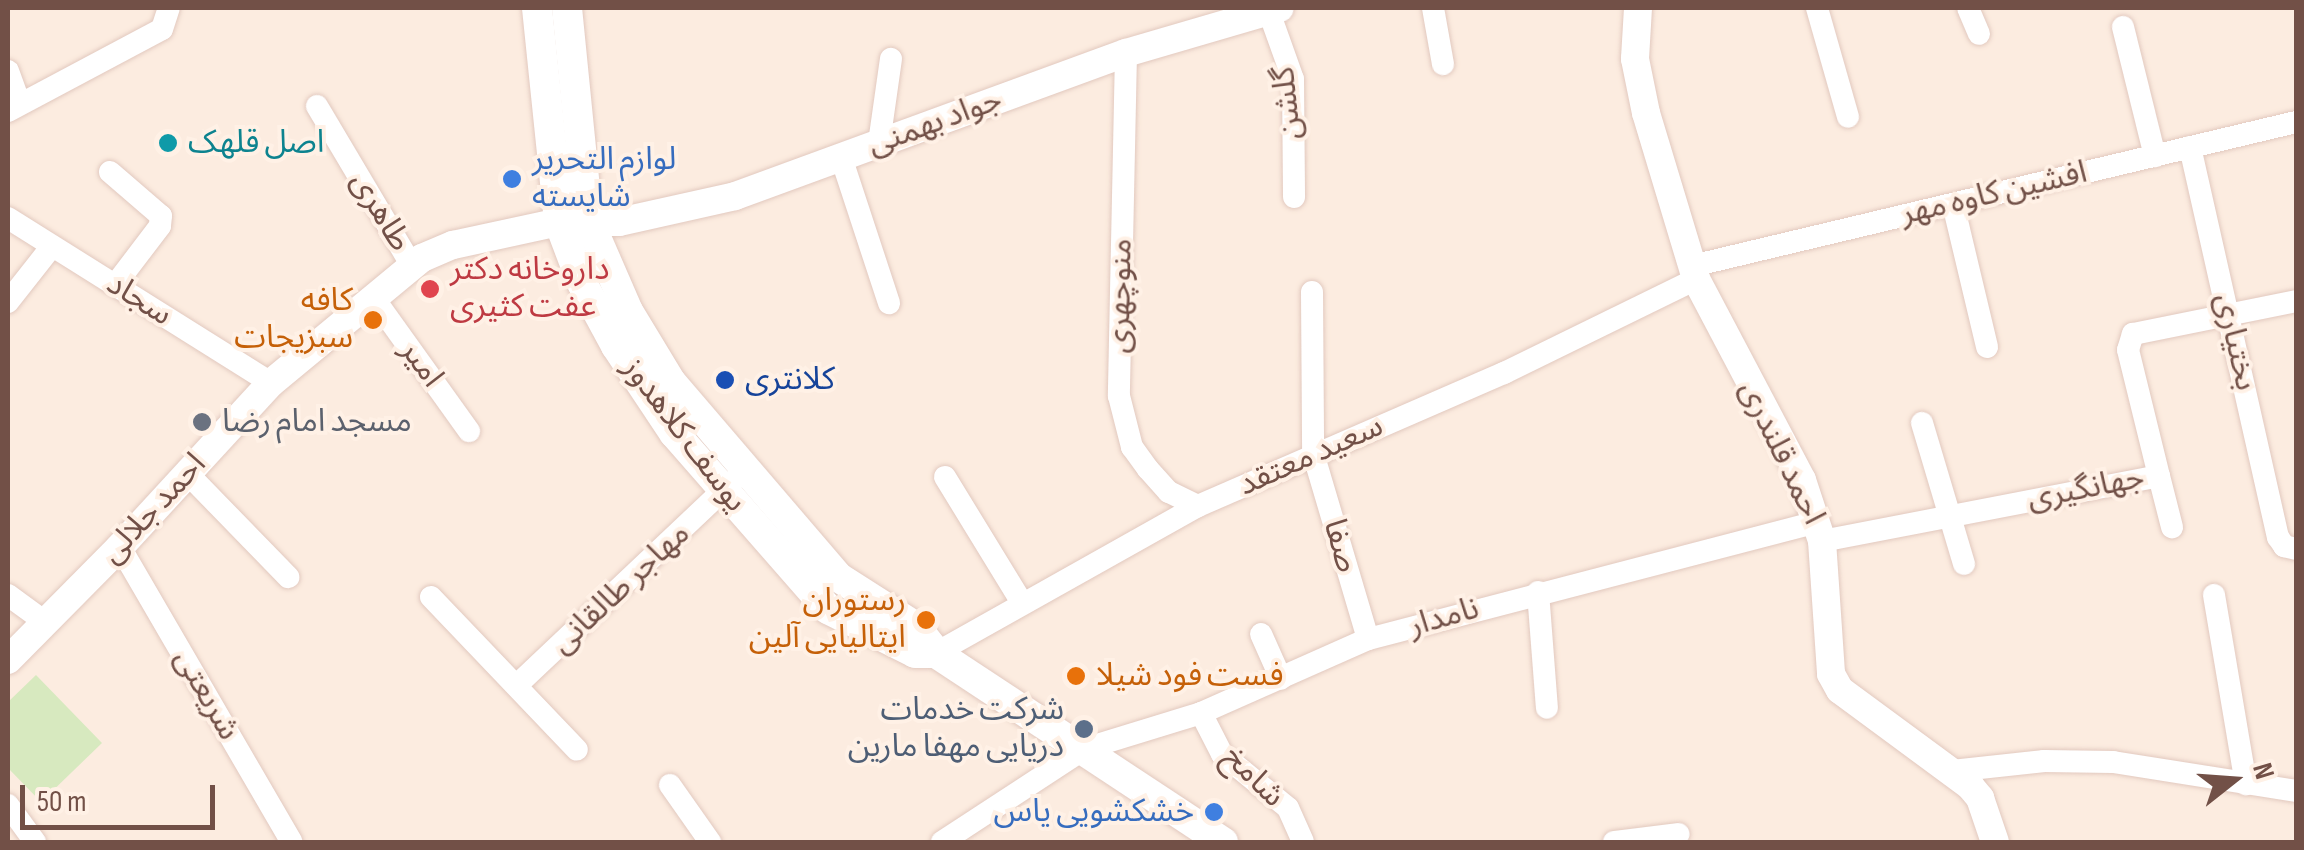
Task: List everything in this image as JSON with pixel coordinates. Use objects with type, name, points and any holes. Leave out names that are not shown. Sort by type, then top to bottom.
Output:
[{"type":"main road","name":"یوسف کلاهدوز","points":[[537,8],[582,283],[616,346],[674,434],[828,609],[915,653],[936,652]]},
{"type":"main road","name":"یوسف کلاهدوز","points":[[568,8],[573,220],[650,350],[744,469],[838,577],[916,627],[936,652],[1224,842]]},
{"type":"street","points":[[8,71],[14,107],[162,29],[170,8]]},
{"type":"street","points":[[1433,8],[1443,64]]},
{"type":"street","name":"احمد قلندری","points":[[1638,8],[1635,59],[1646,113],[1694,273],[1802,480],[1819,532],[1831,674],[1840,690],[1952,771],[1980,798],[1995,842]]},
{"type":"street","points":[[1816,8],[1848,117]]},
{"type":"street","points":[[1968,8],[1979,34]]},
{"type":"street","name":"جواد بهمنی","points":[[573,220],[619,222],[735,196],[1126,54],[1275,10]]},
{"type":"street","name":"گلشن","points":[[1275,10],[1293,80],[1294,196]]},
{"type":"street","points":[[2123,27],[2155,156]]},
{"type":"street","name":"منوچهری","points":[[1126,54],[1118,396],[1132,447],[1148,469],[1169,492],[1198,506]]},
{"type":"street","points":[[879,143],[891,59]]},
{"type":"street","name":"طاهری","points":[[318,106],[412,266]]},
{"type":"street","name":"افشین کاوه مهر","points":[[1694,273],[1953,204],[2296,122]]},
{"type":"street","name":"بختیاری","points":[[2190,147],[2287,543]]},
{"type":"street","points":[[840,157],[889,303]]},
{"type":"street","points":[[110,172],[161,216],[160,226],[115,285]]},
{"type":"street","points":[[1953,204],[1986,347]]},
{"type":"street","name":"سجاد","points":[[8,218],[270,383]]},
{"type":"street","name":"احمد جلالی","points":[[8,660],[120,547],[270,383],[412,266],[452,245],[573,220]]},
{"type":"street","points":[[8,302],[52,246]]},
{"type":"street","name":"سعید معتقد","points":[[936,652],[1021,601],[1198,506],[1504,373],[1694,273]]},
{"type":"street","name":"صفا","points":[[1312,292],[1313,453],[1368,639]]},
{"type":"street","name":"امیر","points":[[373,297],[469,431]]},
{"type":"street","name":"جهانگیری","points":[[1819,532],[1949,515],[2159,476],[2128,342],[2143,330],[2296,301]]},
{"type":"street","points":[[1922,423],[1964,564]]},
{"type":"street","name":"مهاجر طالقانی","points":[[518,684],[744,469]]},
{"type":"street","points":[[188,474],[288,577]]},
{"type":"street","points":[[2159,476],[2172,528]]},
{"type":"street","points":[[945,477],[1021,601]]},
{"type":"street","name":"نامدار","points":[[942,842],[1084,749],[1201,713],[1368,639],[1538,592],[1819,532]]},
{"type":"street","name":"شریعتی","points":[[120,547],[292,842]]},
{"type":"street","points":[[1538,592],[1547,708]]},
{"type":"street","points":[[8,595],[46,622]]},
{"type":"street","points":[[2214,595],[2246,784]]},
{"type":"street","points":[[431,598],[518,684],[577,750]]},
{"type":"street","points":[[1260,634],[1280,679]]},
{"type":"street","name":"شامخ","points":[[1201,713],[1222,754],[1288,808],[1303,842]]},
{"type":"street","points":[[1952,771],[2078,760],[2296,791]]},
{"type":"street","points":[[670,785],[710,842]]},
{"type":"street","points":[[12,821],[35,842]]},
{"type":"street","points":[[1614,842],[1678,834]]},
{"type":"green space","points":[[36,675],[102,743],[41,802],[8,768],[8,702]]},
{"type":"place","name":"اصل قلهک","points":[[168,143]]},
{"type":"place","name":"لوازم التحریر شایسته","points":[[512,179]]},
{"type":"place","name":"داروخانه دکتر عفت کثیری","points":[[430,289]]},
{"type":"place","name":"کافه سبزیجات","points":[[373,320]]},
{"type":"place","name":"کلانتری","points":[[725,380]]},
{"type":"place","name":"مسجد امام رضا","points":[[202,422]]},
{"type":"place","name":"رستوران ایتالیایی آلین","points":[[926,620]]},
{"type":"place","name":"فست فود شیلا","points":[[1076,676]]},
{"type":"place","name":"شرکت خدمات دریایی مهفا مارین","points":[[1084,729]]},
{"type":"place","name":"خشکشویی یاس","points":[[1214,812]]}]
